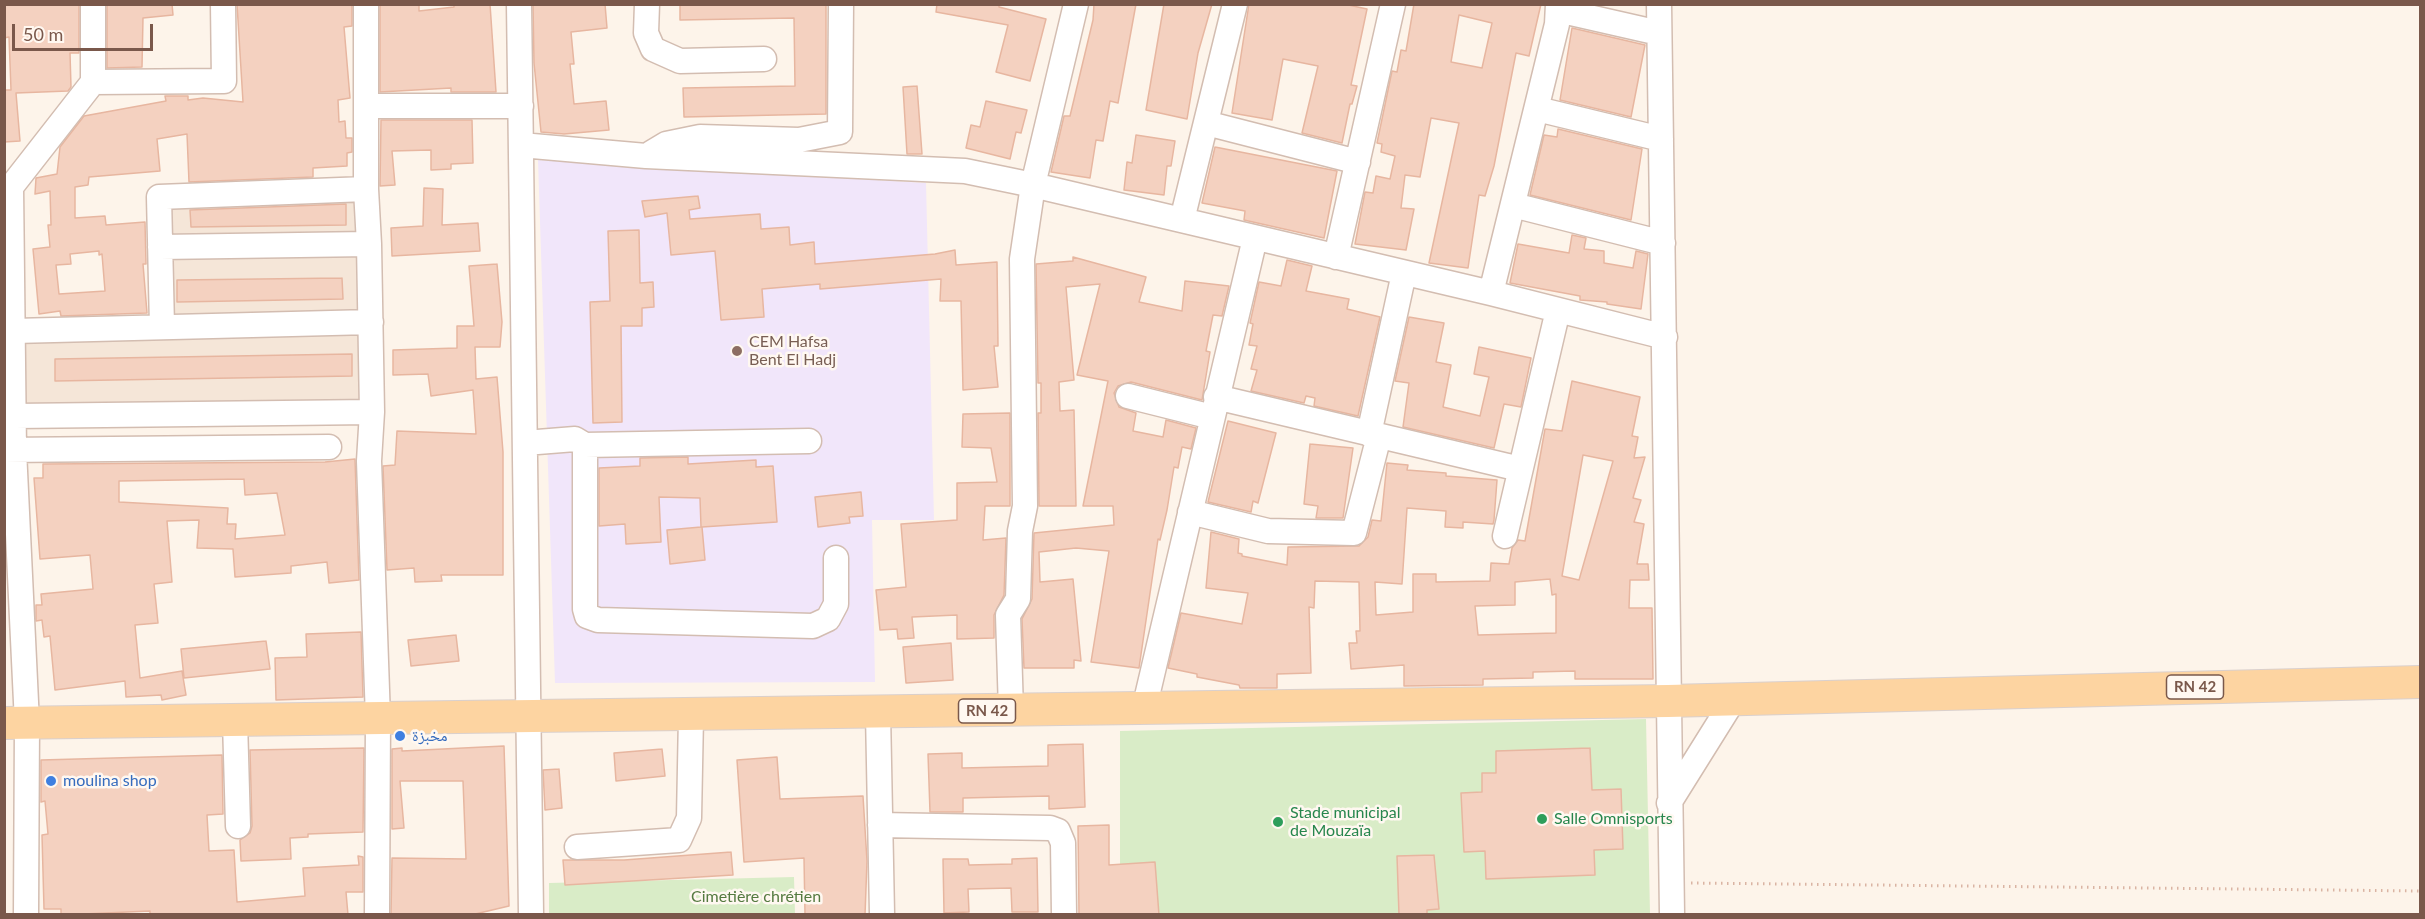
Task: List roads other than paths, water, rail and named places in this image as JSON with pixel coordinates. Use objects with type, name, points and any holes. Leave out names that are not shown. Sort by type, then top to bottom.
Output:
[{"type":"main road","name":"RN 42","points":[[16,723],[691,716],[1668,701],[2421,682]]},
{"type":"street","points":[[26,915],[15,848],[16,723],[9,450],[15,416],[8,187],[93,81],[93,4]]},
{"type":"street","points":[[93,81],[224,81],[223,4]]},
{"type":"street","points":[[366,4],[368,106],[366,189],[372,412],[369,473],[378,719],[377,915]]},
{"type":"street","points":[[519,4],[531,915]]},
{"type":"street","points":[[647,4],[646,33],[653,49],[680,61],[764,59]]},
{"type":"street","points":[[646,156],[666,144],[700,137],[799,140],[840,132],[841,4]]},
{"type":"street","points":[[1011,711],[1008,615],[1018,599],[1020,531],[1025,506],[1022,259],[1034,185],[1076,4]]},
{"type":"street","points":[[1182,220],[1235,4]]},
{"type":"street","points":[[1336,257],[1393,4]]},
{"type":"street","points":[[1659,4],[1672,915]]},
{"type":"street","points":[[1491,293],[1537,109],[1558,7],[1659,33]]},
{"type":"street","points":[[368,106],[521,106]]},
{"type":"street","points":[[1537,109],[1661,139]]},
{"type":"street","points":[[1206,123],[1358,162]]},
{"type":"street","points":[[521,145],[646,156],[965,171],[1034,185],[1491,293],[1665,337]]},
{"type":"street","points":[[162,327],[159,197],[366,189]]},
{"type":"street","points":[[1513,205],[1663,243]]},
{"type":"street","points":[[1144,709],[1255,238]]},
{"type":"street","points":[[160,247],[369,244]]},
{"type":"street","points":[[1190,512],[1268,531],[1354,533],[1404,273]]},
{"type":"street","points":[[1504,536],[1558,310]]},
{"type":"street","points":[[14,331],[370,322]]},
{"type":"street","points":[[1128,396],[1214,407],[1374,435],[1520,469]]},
{"type":"street","points":[[15,416],[372,412]]},
{"type":"street","points":[[525,443],[575,439],[585,445],[809,441]]},
{"type":"street","points":[[585,445],[585,609],[587,616],[613,621],[813,626],[828,619],[836,604],[836,558]]},
{"type":"street","points":[[9,450],[330,447]]},
{"type":"street","points":[[1669,803],[1734,699]]},
{"type":"street","points":[[878,713],[882,915]]},
{"type":"street","points":[[577,847],[679,840],[689,818],[691,716]]},
{"type":"street","points":[[235,721],[238,826]]},
{"type":"street","points":[[880,825],[1050,828],[1059,831],[1063,843],[1064,915]]},
{"type":"place","name":"CEM Hafsa Bent El Hadj","points":[[737,351]]},
{"type":"place","name":"مخبزة","points":[[400,736]]},
{"type":"place","name":"moulina shop","points":[[51,781]]},
{"type":"place","name":"Salle Omnisports","points":[[1542,819]]},
{"type":"place","name":"Stade municipal de Mouzaïa","points":[[1278,822]]},
{"type":"park label","name":"Cimetière chrétien","points":[[756,897]]}]
